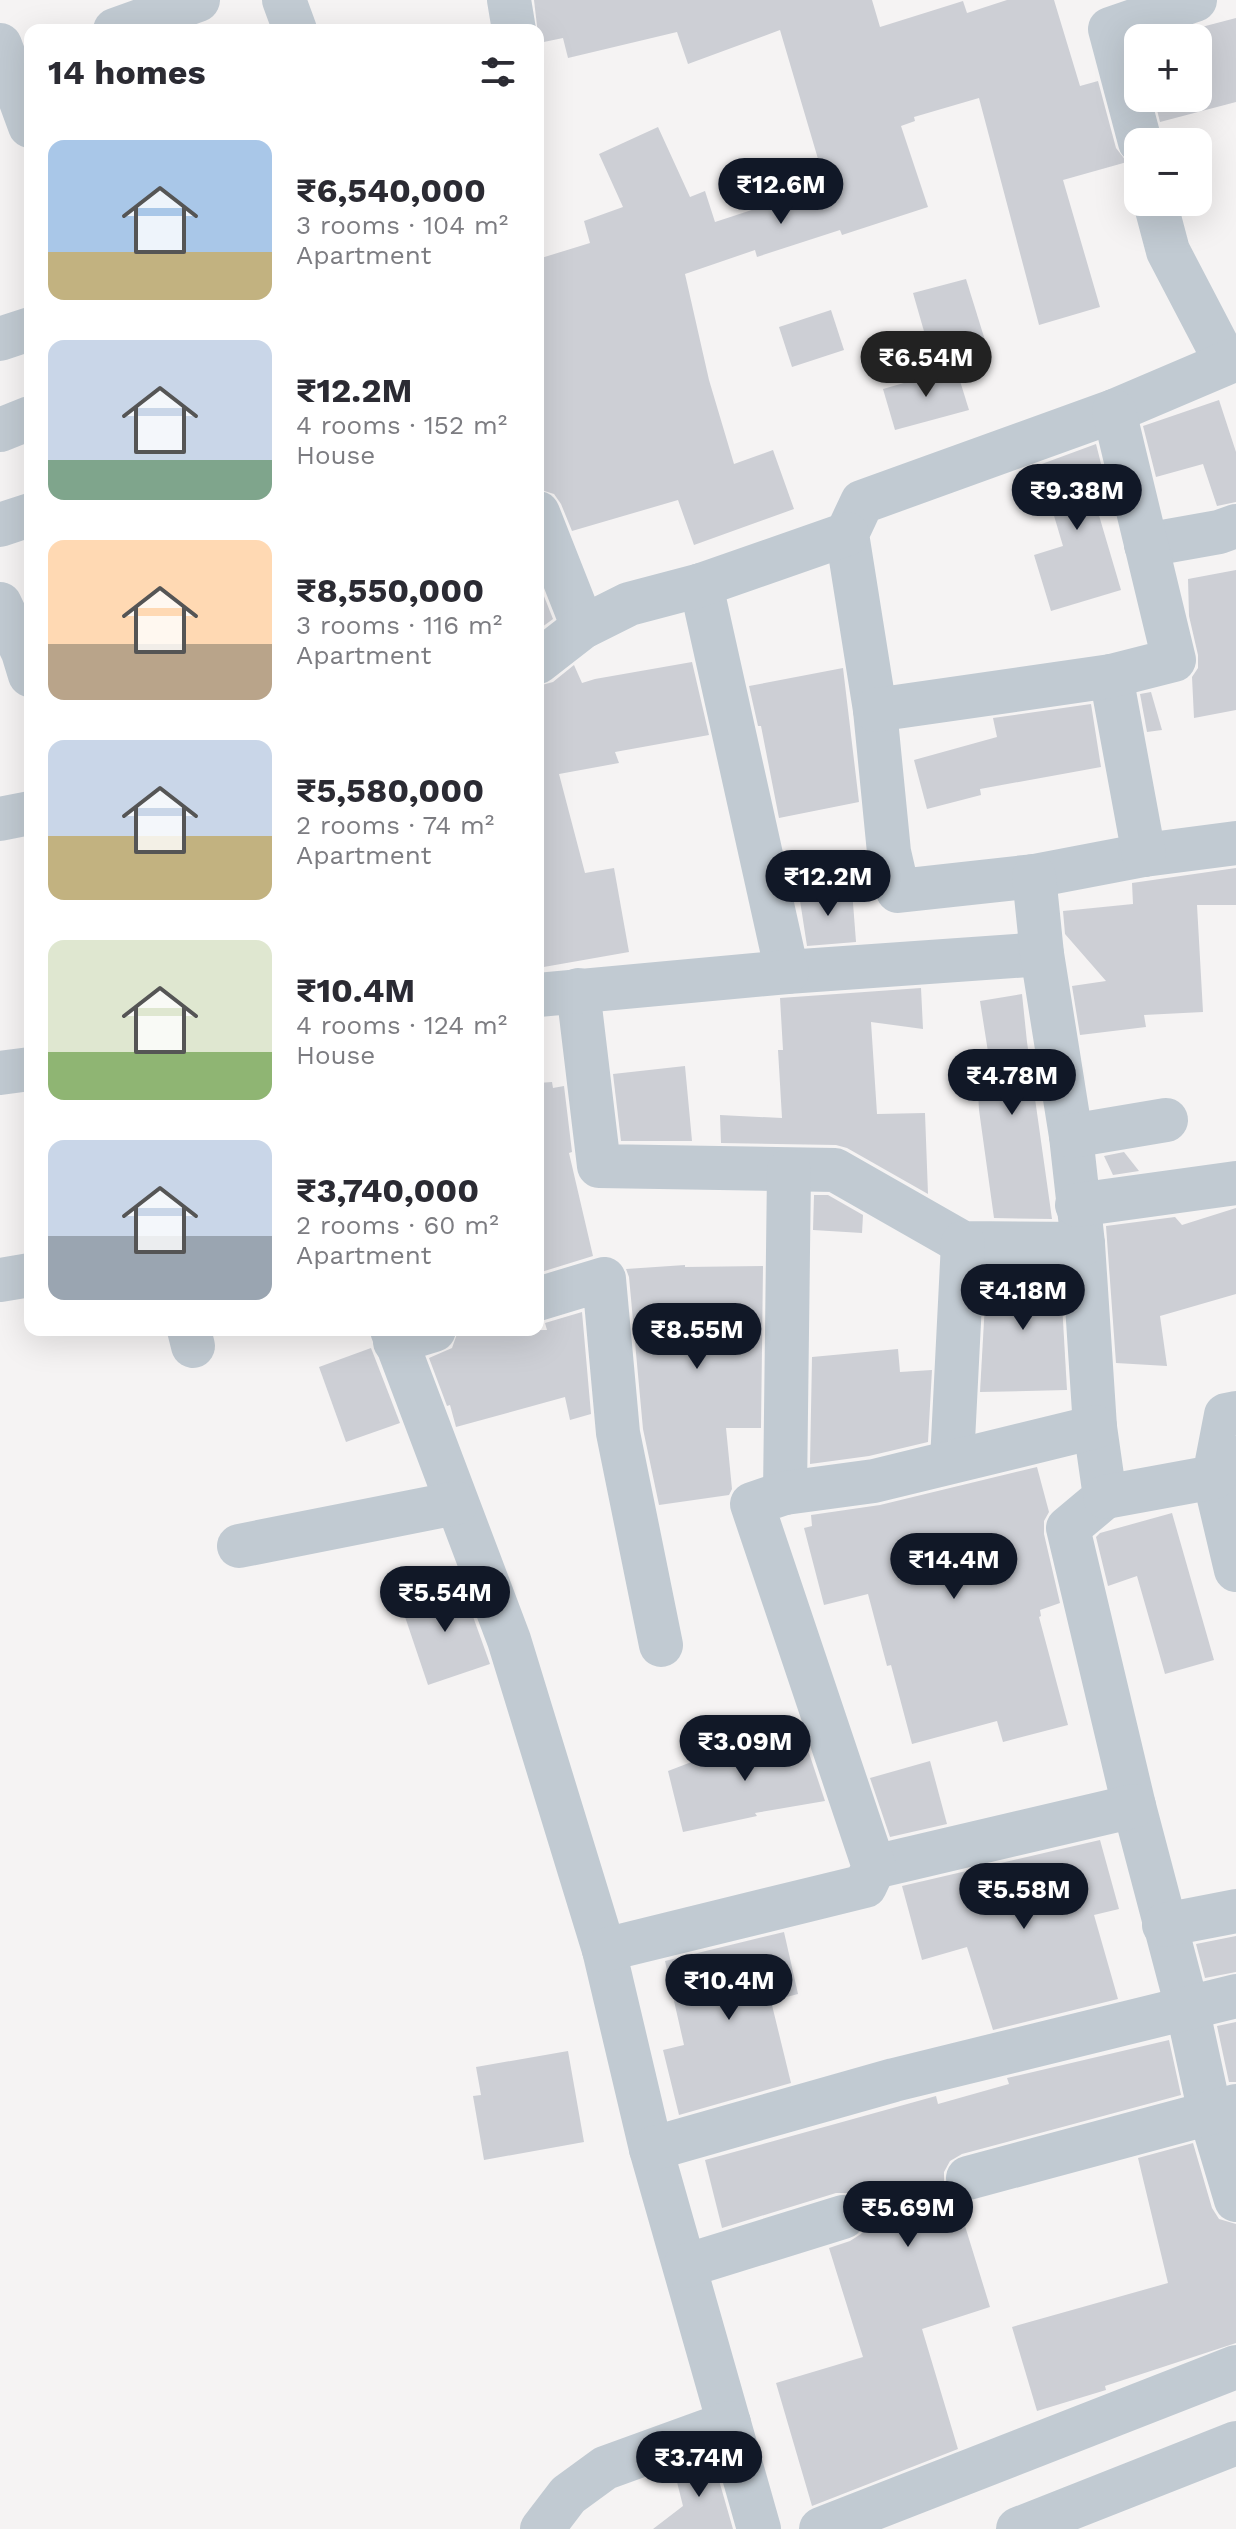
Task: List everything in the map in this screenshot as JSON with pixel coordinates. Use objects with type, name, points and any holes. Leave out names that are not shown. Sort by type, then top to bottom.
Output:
[{"type":"street","points":[[132,24],[198,0]]},
{"type":"street","points":[[284,0],[293,24]]},
{"type":"street","points":[[509,0],[513,24]]},
{"type":"street","points":[[1136,128],[1110,29],[1195,0]]},
{"type":"street","points":[[10,60],[24,106]]},
{"type":"street","points":[[1159,216],[1168,251],[1231,360],[1114,411],[862,502],[847,534],[875,710],[889,852],[898,891],[1034,876],[1144,855],[1236,843]]},
{"type":"street","points":[[0,339],[24,331]]},
{"type":"street","points":[[875,710],[1111,676],[1174,660],[1114,411]]},
{"type":"street","points":[[0,430],[24,420]]},
{"type":"street","points":[[0,525],[24,517]]},
{"type":"street","points":[[1146,545],[1236,526]]},
{"type":"street","points":[[544,528],[583,627]]},
{"type":"street","points":[[544,657],[583,627],[629,604],[701,585],[847,534]]},
{"type":"street","points":[[701,585],[787,972]]},
{"type":"street","points":[[0,604],[24,651]]},
{"type":"street","points":[[1111,676],[1144,855]]},
{"type":"street","points":[[0,819],[24,814]]},
{"type":"street","points":[[1034,876],[1042,954],[1071,1136],[1095,1427],[1105,1497]]},
{"type":"street","points":[[1042,954],[787,972],[558,993],[599,1166],[835,1170],[963,1243],[1080,1224],[1236,1183]]},
{"type":"street","points":[[0,1061],[0,1073],[24,1070]]},
{"type":"street","points":[[1071,1136],[1166,1120]]},
{"type":"street","points":[[785,1493],[789,1171]]},
{"type":"street","points":[[952,1461],[963,1243]]},
{"type":"street","points":[[0,1280],[24,1276]]},
{"type":"street","points":[[544,1297],[604,1279],[618,1433],[661,1645]]},
{"type":"street","points":[[408,1336],[456,1503],[509,1640],[604,1950],[651,2149],[759,2529]]},
{"type":"street","points":[[1236,1413],[1226,1415],[1214,1477],[1236,1570]]},
{"type":"street","points":[[604,1950],[865,1886],[874,1867],[752,1504],[785,1493],[874,1481],[1095,1427]]},
{"type":"street","points":[[1214,1477],[1105,1497],[1068,1528],[1164,1925],[1187,2007],[1223,2109],[1236,2200]]},
{"type":"street","points":[[239,1546],[456,1503]]},
{"type":"street","points":[[874,1867],[1134,1806]]},
{"type":"street","points":[[1164,1925],[1236,1911]]},
{"type":"street","points":[[651,2149],[894,2080],[1236,1996]]},
{"type":"street","points":[[968,2178],[1223,2109]]},
{"type":"street","points":[[685,2266],[843,2217]]},
{"type":"street","points":[[821,2529],[1236,2367]]},
{"type":"street","points":[[542,2529],[568,2495],[605,2468],[729,2423]]},
{"type":"street","points":[[1018,2529],[1236,2443]]},
{"type":"building","points":[[534,0],[872,0],[880,27],[963,1],[967,13],[1007,0],[1054,0],[1080,86],[1098,81],[1116,148],[1124,158],[1124,163],[1063,180],[1100,307],[1039,325],[979,98],[914,117],[915,121],[901,126],[928,207],[842,235],[840,230],[757,257],[755,250],[685,274],[709,380],[734,464],[773,450],[794,509],[694,545],[678,500],[572,531],[561,504],[554,494],[544,491],[544,257],[590,243],[584,221],[623,207],[599,154],[658,127],[690,197],[705,191],[715,222],[826,186],[780,30],[688,64],[677,32],[568,58],[563,38],[544,42],[544,24],[537,24]]},
{"type":"building","points":[[1236,18],[1236,102],[1212,108],[1212,24]]},
{"type":"building","points":[[1158,112],[1198,112],[1160,122]]},
{"type":"building","points":[[966,279],[988,350],[934,366],[913,293]]},
{"type":"building","points":[[831,310],[844,350],[792,367],[779,327]]},
{"type":"building","points":[[956,368],[969,410],[895,430],[883,389]]},
{"type":"building","points":[[1219,400],[1236,452],[1236,502],[1217,506],[1203,464],[1156,477],[1143,426]]},
{"type":"building","points":[[1096,444],[1108,491],[1093,495],[1121,590],[1051,611],[1034,555],[1063,546],[1039,465]]},
{"type":"building","points":[[1236,570],[1236,710],[1194,718],[1192,677],[1198,668],[1198,655],[1189,616],[1188,579]]},
{"type":"building","points":[[544,596],[553,619],[544,626]]},
{"type":"building","points":[[692,662],[709,735],[615,752],[619,763],[559,774],[585,873],[614,868],[629,952],[544,967],[544,684],[553,682],[574,665],[582,683]]},
{"type":"building","points":[[843,668],[859,802],[779,818],[761,726],[758,726],[749,686]]},
{"type":"building","points":[[1151,692],[1162,730],[1147,732],[1140,694]]},
{"type":"building","points":[[1091,704],[1101,767],[980,789],[981,795],[927,809],[914,760],[997,737],[993,718]]},
{"type":"building","points":[[1236,868],[1236,905],[1197,905],[1203,1012],[1144,1015],[1146,1027],[1080,1035],[1072,986],[1106,981],[1065,934],[1063,911],[1133,904],[1132,883]]},
{"type":"building","points":[[852,890],[856,942],[807,946],[799,894]]},
{"type":"building","points":[[921,988],[923,1029],[871,1022],[877,1114],[925,1113],[928,1194],[847,1148],[836,1145],[721,1143],[720,1115],[782,1118],[778,1050],[783,1050],[780,998]]},
{"type":"building","points":[[1022,994],[1052,1219],[994,1218],[979,1110],[978,1092],[994,1090],[980,1001]]},
{"type":"building","points":[[685,1066],[692,1141],[621,1141],[613,1074]]},
{"type":"building","points":[[552,1082],[553,1088],[564,1086],[572,1152],[569,1153],[593,1256],[544,1271],[544,1083]]},
{"type":"building","points":[[1124,1152],[1139,1171],[1113,1175],[1104,1156]]},
{"type":"building","points":[[814,1195],[828,1195],[863,1215],[862,1233],[813,1230]]},
{"type":"building","points":[[1236,1208],[1236,1294],[1160,1316],[1167,1366],[1116,1363],[1106,1226],[1175,1217],[1182,1225]]},
{"type":"building","points":[[685,1265],[763,1266],[761,1428],[726,1428],[732,1489],[729,1495],[659,1505],[643,1429],[626,1269]]},
{"type":"building","points":[[987,1268],[1060,1269],[1067,1390],[980,1392]]},
{"type":"building","points":[[582,1312],[591,1414],[570,1420],[565,1397],[456,1427],[450,1405],[447,1406],[429,1358],[452,1348],[456,1336],[544,1336],[544,1330],[547,1330],[545,1323]]},
{"type":"building","points":[[371,1348],[400,1423],[346,1442],[319,1367]]},
{"type":"building","points":[[898,1349],[900,1372],[932,1370],[928,1442],[869,1456],[810,1464],[812,1357]]},
{"type":"building","points":[[1037,1467],[1049,1512],[1044,1521],[1044,1534],[1060,1603],[1040,1610],[1039,1617],[1068,1725],[1003,1742],[997,1721],[912,1744],[868,1594],[824,1605],[804,1528],[812,1526],[811,1515],[880,1505]]},
{"type":"building","points":[[1172,1513],[1214,1660],[1165,1674],[1137,1576],[1108,1586],[1096,1537],[1100,1533]]},
{"type":"building","points":[[461,1583],[490,1664],[428,1685],[400,1602]]},
{"type":"building","points":[[802,1732],[825,1801],[755,1813],[757,1816],[683,1832],[668,1771],[736,1745],[737,1750]]},
{"type":"building","points":[[930,1761],[947,1824],[890,1837],[870,1778]]},
{"type":"building","points":[[1100,1840],[1119,1909],[1094,1915],[1118,1999],[993,2030],[967,1947],[922,1960],[902,1886]]},
{"type":"building","points":[[784,1932],[798,1994],[771,2001],[791,2083],[679,2115],[663,2050],[684,2045],[665,1961]]},
{"type":"building","points":[[1236,1936],[1236,1972],[1205,1978],[1196,1944]]},
{"type":"building","points":[[1236,2022],[1236,2082],[1229,2082],[1217,2026]]},
{"type":"building","points":[[1169,2040],[1181,2095],[962,2154],[950,2161],[944,2172],[944,2185],[957,2200],[990,2307],[922,2329],[958,2449],[812,2506],[776,2383],[863,2357],[829,2248],[861,2234],[867,2223],[867,2209],[859,2198],[849,2193],[836,2193],[722,2228],[705,2160],[936,2096],[938,2104],[1009,2084],[1007,2078]]},
{"type":"building","points":[[568,2051],[584,2142],[484,2160],[473,2096],[481,2095],[476,2067]]},
{"type":"building","points":[[1193,2143],[1212,2208],[1219,2219],[1236,2224],[1236,2343],[1105,2386],[1106,2390],[1037,2411],[1012,2327],[1168,2283],[1138,2158]]},
{"type":"building","points":[[712,2456],[733,2529],[653,2529],[683,2506],[674,2470]]}]
